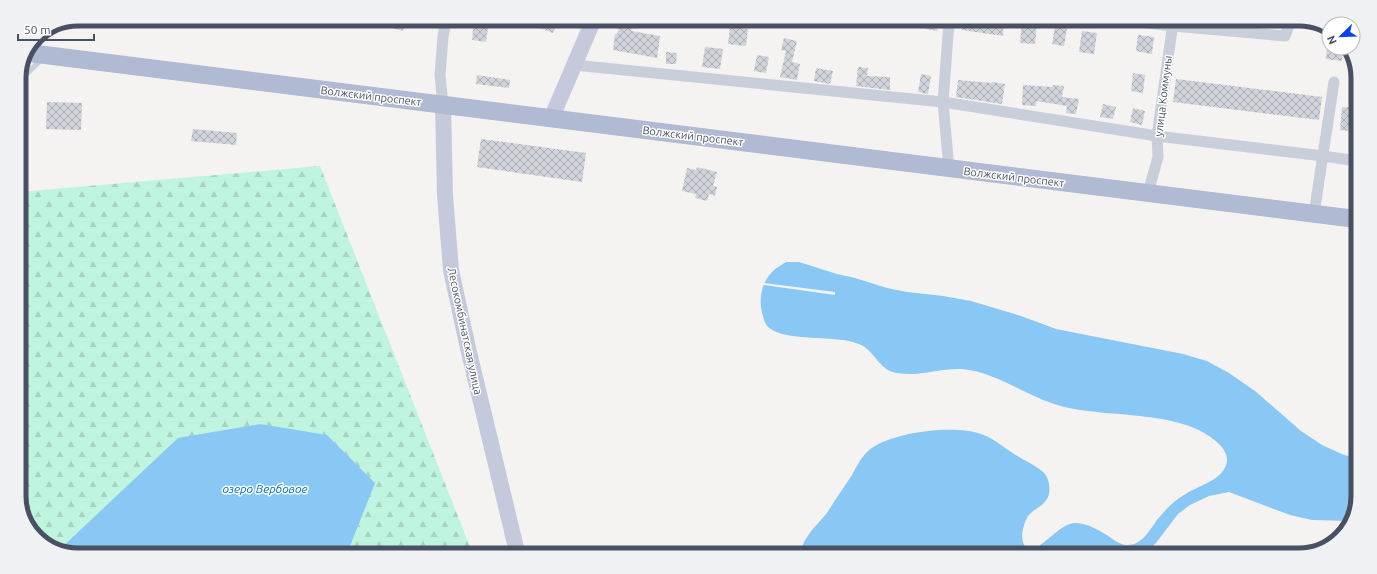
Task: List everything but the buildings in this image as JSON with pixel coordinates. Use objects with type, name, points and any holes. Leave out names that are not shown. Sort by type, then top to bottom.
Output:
[{"type":"main road","name":"Волжский проспект","points":[[37,54],[1351,218]]},
{"type":"street","points":[[444,105],[440,75],[445,26]]},
{"type":"street","points":[[551,119],[591,26]]},
{"type":"street","points":[[949,169],[943,102],[950,26]]},
{"type":"street","name":"улица Коммуны","points":[[1148,193],[1158,158],[1157,136],[1173,26]]},
{"type":"street","points":[[1183,26],[1285,36],[1289,26]]},
{"type":"street","points":[[574,65],[943,102],[1157,136],[1351,160]]},
{"type":"street","points":[[1314,214],[1334,82]]},
{"type":"street","name":"Лесокомбинатская улица","points":[[444,105],[445,195],[451,270],[468,348],[516,548]]},
{"type":"lane","points":[[27,69],[37,54]]},
{"type":"green space","points":[[320,166],[470,548],[78,548],[58,544],[46,537],[31,519],[26,499],[26,191]]},
{"type":"water","points":[[786,262],[799,262],[887,288],[971,301],[1021,316],[1056,329],[1183,354],[1207,361],[1229,373],[1255,391],[1301,431],[1322,445],[1344,455],[1351,456],[1351,496],[1347,516],[1345,521],[1312,520],[1290,515],[1229,492],[1209,496],[1190,505],[1178,514],[1151,548],[1036,548],[1062,528],[1069,524],[1076,523],[1093,528],[1121,544],[1127,545],[1137,543],[1145,537],[1167,508],[1174,502],[1187,493],[1213,480],[1224,470],[1227,460],[1225,452],[1221,446],[1206,434],[1188,426],[1167,420],[1080,410],[1061,406],[975,371],[954,369],[913,374],[897,373],[885,368],[869,351],[859,344],[837,339],[799,337],[776,332],[765,323],[761,304],[763,286],[775,270]]},
{"type":"water","name":"озеро Вербовое","points":[[260,424],[327,435],[375,483],[350,546],[343,548],[78,548],[64,546],[178,438]]},
{"type":"water","points":[[937,430],[966,431],[983,435],[1035,466],[1045,474],[1048,482],[1049,494],[1044,503],[1028,516],[1022,534],[1024,546],[1027,548],[802,548],[807,537],[827,513],[867,452],[889,439]]},
{"type":"pier","points":[[764,283],[835,292],[835,295],[764,285]]}]
